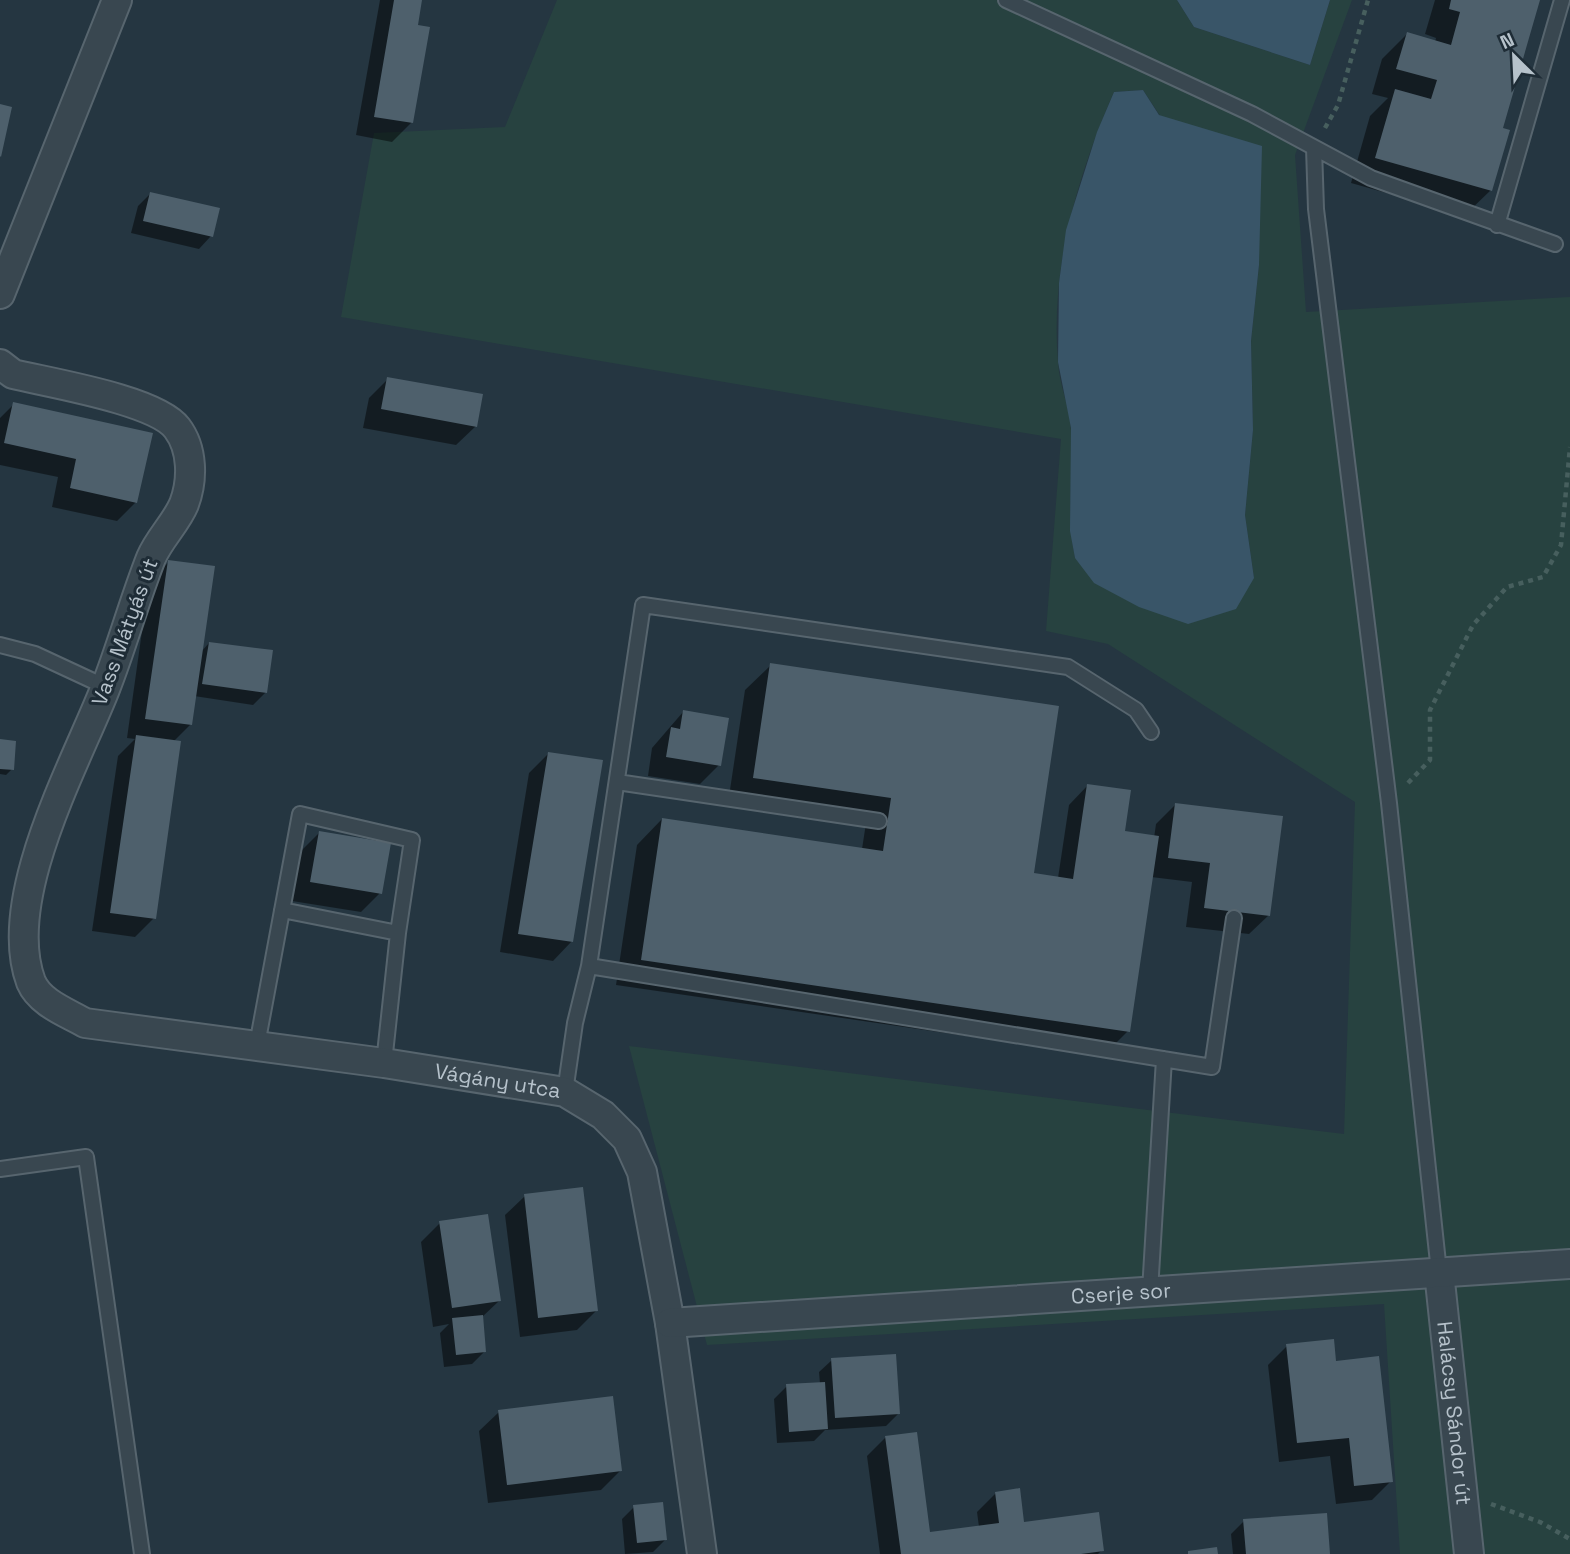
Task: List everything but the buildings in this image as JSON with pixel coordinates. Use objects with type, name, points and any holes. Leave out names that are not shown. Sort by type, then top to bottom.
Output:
[{"type":"street","points":[[0,294],[117,0]]},
{"type":"street","name":"Vass Mátyás út","points":[[0,364],[13,374],[165,416],[177,428],[188,447],[191,466],[184,504],[152,555],[106,687],[52,813],[31,880],[24,942]]},
{"type":"street","name":"Vágány utca","points":[[24,942],[32,985],[46,1001],[85,1023],[384,1063],[565,1092],[603,1115],[627,1139],[642,1172],[670,1323],[702,1554]]},
{"type":"street","name":"Cserje sor","points":[[670,1323],[1570,1264]]},
{"type":"street","name":"Halácsy Sándor út","points":[[1439,1272],[1469,1554]]},
{"type":"lane","points":[[1006,0],[1252,114],[1371,178],[1555,244]]},
{"type":"lane","points":[[1497,225],[1562,0]]},
{"type":"lane","points":[[1314,148],[1316,209],[1390,803],[1439,1272]]},
{"type":"lane","points":[[565,1092],[575,1023],[589,966],[643,605],[1068,667],[1136,710],[1151,732]]},
{"type":"lane","points":[[0,645],[35,654],[106,687]]},
{"type":"lane","points":[[617,782],[879,821]]},
{"type":"lane","points":[[257,1045],[300,814],[412,840],[398,933],[384,1063]]},
{"type":"lane","points":[[282,910],[398,933]]},
{"type":"lane","points":[[589,966],[1212,1067],[1234,918]]},
{"type":"lane","points":[[1150,1291],[1164,1059]]},
{"type":"lane","points":[[0,1169],[86,1157],[142,1554]]},
{"type":"path","points":[[1314,148],[1338,105],[1368,0]]},
{"type":"path","points":[[1390,803],[1430,760],[1430,710],[1473,625],[1507,587],[1543,577],[1561,545],[1570,447]]},
{"type":"path","points":[[1463,1498],[1499,1505],[1570,1539]]},
{"type":"green space","points":[[557,0],[1177,0],[1194,27],[1310,65],[1330,0],[1352,0],[1295,155],[1306,312],[1570,297],[1570,1554],[1400,1554],[1384,1304],[707,1345],[629,1046],[1344,1134],[1355,802],[1108,644],[1046,631],[1061,439],[341,317],[374,133],[505,127]],"holes":[[[1143,90],[1259,265],[1251,341],[1253,430],[1245,515],[1254,578],[1075,558],[1071,526],[1071,430],[1058,362],[1058,292],[1062,258],[1078,190],[1114,92]]]},
{"type":"water","points":[[1177,0],[1330,0],[1310,65],[1194,27]]},
{"type":"water","points":[[1143,90],[1159,115],[1262,146],[1259,265],[1251,341],[1253,430],[1245,515],[1254,578],[1236,609],[1188,624],[1139,607],[1094,583],[1075,558],[1070,531],[1071,428],[1058,362],[1059,283],[1066,230],[1097,132],[1114,92]]}]
